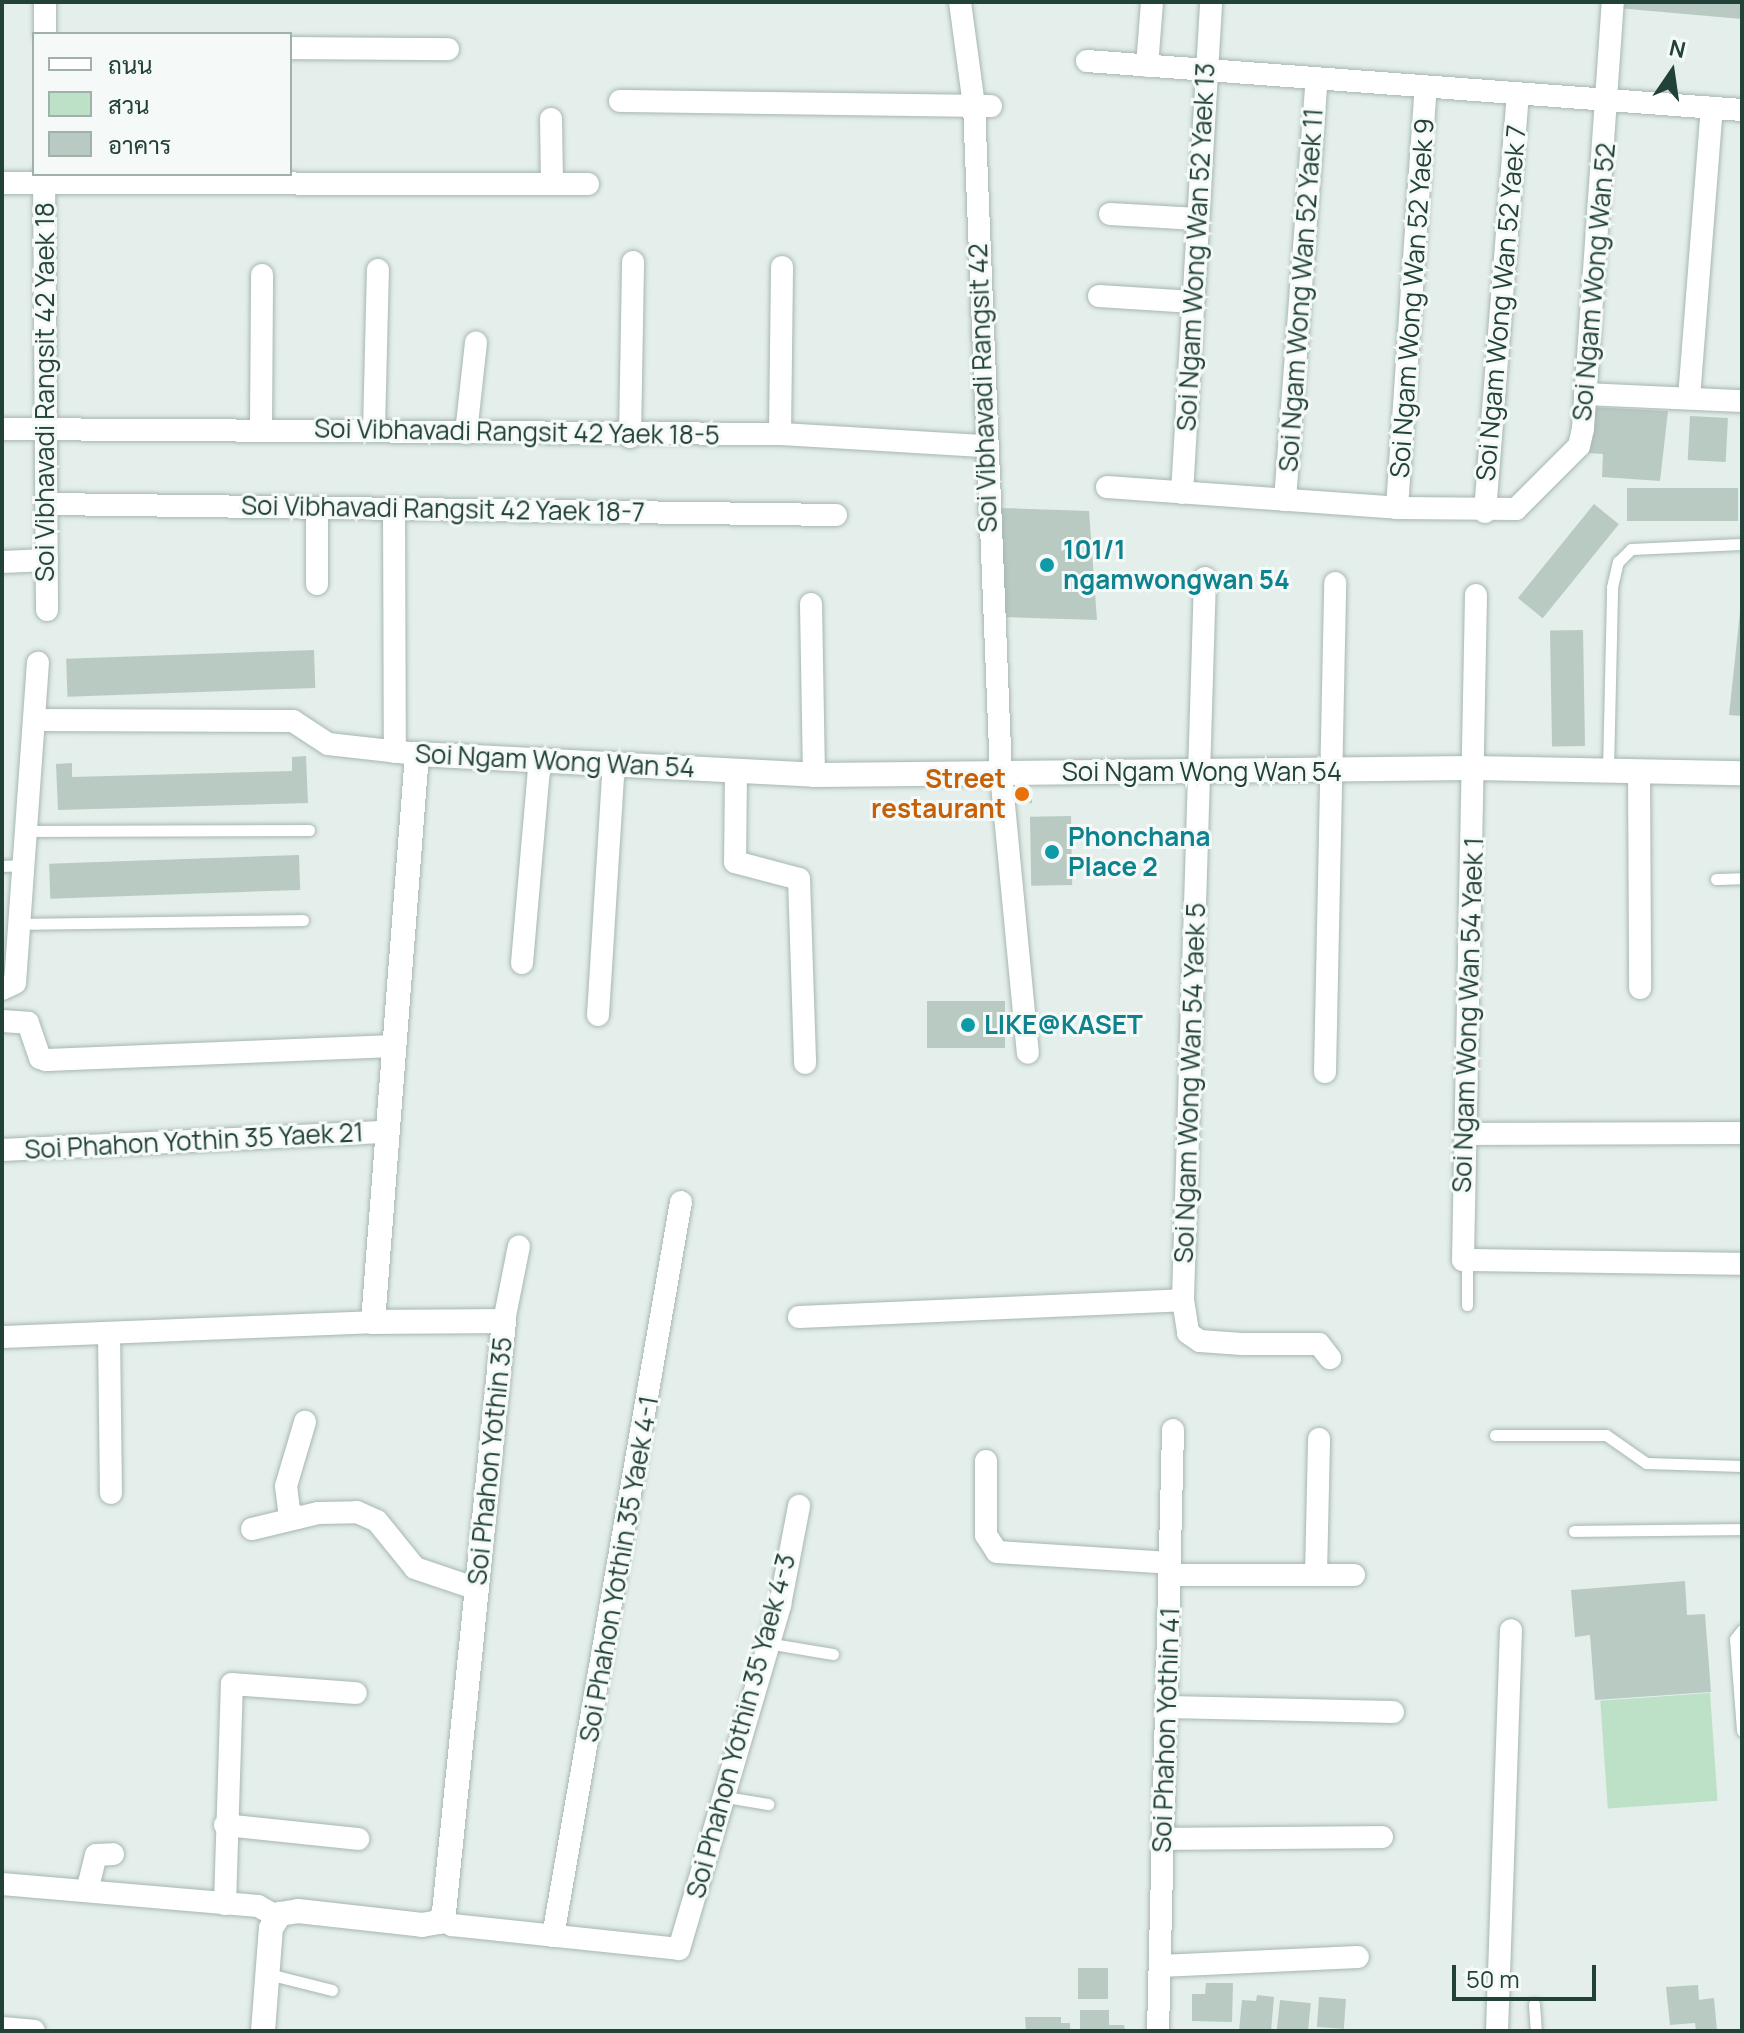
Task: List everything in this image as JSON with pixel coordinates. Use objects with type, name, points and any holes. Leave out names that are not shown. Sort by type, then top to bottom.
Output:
[{"type":"street","points":[[45,2],[45,32]]},
{"type":"street","name":"Soi Vibhavadi Rangsit 42","points":[[960,2],[982,106],[984,446],[1001,774],[1028,1053]]},
{"type":"street","points":[[1147,66],[1152,2]]},
{"type":"street","name":"Soi Ngam Wong Wan 52 Yaek 13","points":[[1182,493],[1211,2]]},
{"type":"street","name":"Soi Ngam Wong Wan 52","points":[[1107,487],[1397,508],[1485,512],[1516,509],[1579,446],[1608,99],[1613,2]]},
{"type":"street","points":[[292,48],[448,49]]},
{"type":"street","points":[[1087,61],[1742,110]]},
{"type":"street","name":"Soi Ngam Wong Wan 52 Yaek 11","points":[[1285,500],[1317,79]]},
{"type":"street","name":"Soi Ngam Wong Wan 52 Yaek 9","points":[[1397,508],[1426,88]]},
{"type":"street","name":"Soi Ngam Wong Wan 52 Yaek 7","points":[[1485,512],[1518,94]]},
{"type":"street","points":[[620,101],[982,106]]},
{"type":"street","points":[[1689,398],[1712,108]]},
{"type":"street","points":[[551,119],[552,183]]},
{"type":"street","points":[[2,183],[44,178],[588,184]]},
{"type":"street","name":"Soi Vibhavadi Rangsit 42 Yaek 18","points":[[44,178],[49,427],[47,610]]},
{"type":"street","points":[[1110,214],[1198,219]]},
{"type":"street","points":[[630,437],[633,262]]},
{"type":"street","points":[[780,434],[782,267]]},
{"type":"street","points":[[374,430],[378,270]]},
{"type":"street","points":[[261,429],[262,275]]},
{"type":"street","points":[[1099,296],[1193,302]]},
{"type":"street","points":[[466,433],[476,343]]},
{"type":"street","points":[[1585,394],[1742,401]]},
{"type":"street","name":"Soi Vibhavadi Rangsit 42 Yaek 18-5","points":[[2,429],[374,430],[630,437],[780,434],[984,446]]},
{"type":"street","name":"Soi Vibhavadi Rangsit 42 Yaek 18-7","points":[[49,504],[836,515]]},
{"type":"street","points":[[317,508],[317,584]]},
{"type":"street","points":[[2,1337],[373,1322],[395,1046],[406,753],[394,508]]},
{"type":"street","points":[[2,562],[47,560]]},
{"type":"street","name":"Soi Ngam Wong Wan 54 Yaek 5","points":[[1205,578],[1183,1300],[1188,1333],[1200,1341],[1319,1344],[1330,1358]]},
{"type":"street","points":[[1325,1072],[1334,772],[1335,583]]},
{"type":"street","name":"Soi Ngam Wong Wan 54 Yaek 1","points":[[1465,1262],[1476,595]]},
{"type":"street","points":[[811,604],[814,775]]},
{"type":"street","points":[[2,989],[15,983],[10,932],[12,866],[25,831],[38,663]]},
{"type":"street","name":"Soi Ngam Wong Wan 54","points":[[34,720],[293,721],[328,744],[406,753],[814,775],[1198,770],[1334,772],[1474,768],[1742,773]]},
{"type":"street","points":[[522,963],[540,759]]},
{"type":"street","points":[[598,1015],[614,764]]},
{"type":"street","points":[[736,771],[735,862],[799,879],[805,1063]]},
{"type":"street","points":[[1639,771],[1640,988]]},
{"type":"street","points":[[2,1021],[28,1023],[40,1058],[46,1060],[395,1046]]},
{"type":"street","name":"Soi Phahon Yothin 35 Yaek 21","points":[[2,1150],[387,1132]]},
{"type":"street","points":[[1467,1134],[1742,1133]]},
{"type":"street","name":"Soi Phahon Yothin 35 Yaek 4-1","points":[[553,1936],[681,1202]]},
{"type":"street","points":[[504,1321],[519,1246]]},
{"type":"street","points":[[1465,1262],[1742,1264]]},
{"type":"street","name":"Soi Ngam Wong Wan 54 Yaek 5","points":[[799,1317],[1183,1300]]},
{"type":"street","name":"Soi Phahon Yothin 35","points":[[373,1322],[504,1321],[441,1919]]},
{"type":"street","points":[[109,1333],[114,1411],[111,1493]]},
{"type":"street","points":[[297,1518],[289,1510],[286,1486],[305,1422]]},
{"type":"street","name":"Soi Phahon Yothin 41","points":[[1158,2031],[1173,1430]]},
{"type":"street","points":[[1316,1575],[1319,1439]]},
{"type":"street","points":[[986,1461],[986,1535],[997,1552],[1170,1569],[1354,1575]]},
{"type":"street","name":"Soi Phahon Yothin 35 Yaek 4-3","points":[[553,1936],[681,1946],[720,1796],[780,1605],[799,1506]]},
{"type":"street","points":[[252,1529],[335,1510],[367,1515],[415,1568],[477,1589]]},
{"type":"street","points":[[1497,2031],[1511,1630]]},
{"type":"street","points":[[225,1904],[225,1825],[232,1684],[356,1693]]},
{"type":"street","points":[[1168,1707],[1393,1712]]},
{"type":"street","points":[[225,1825],[358,1839]]},
{"type":"street","points":[[1162,1839],[1382,1837]]},
{"type":"street","points":[[87,1891],[94,1858],[113,1854]]},
{"type":"street","points":[[2,1884],[258,1906],[278,1917]]},
{"type":"street","points":[[263,2031],[271,1928],[278,1917],[287,1911],[422,1925],[441,1919],[452,1925],[553,1936]]},
{"type":"street","points":[[1160,1966],[1358,1957]]},
{"type":"street","points":[[2,2028],[34,2031]]},
{"type":"lane","points":[[1608,771],[1612,587],[1618,562],[1631,549],[1741,544]]},
{"type":"lane","points":[[25,831],[309,830]]},
{"type":"lane","points":[[1716,879],[1742,878]]},
{"type":"lane","points":[[10,932],[303,920]]},
{"type":"lane","points":[[1465,1262],[1467,1305]]},
{"type":"lane","points":[[1495,1435],[1606,1435],[1646,1463],[1742,1466]]},
{"type":"lane","points":[[1574,1531],[1742,1529]]},
{"type":"lane","points":[[1742,1630],[1735,1639],[1742,1731]]},
{"type":"lane","points":[[766,1643],[833,1654]]},
{"type":"lane","points":[[720,1796],[768,1804]]},
{"type":"lane","points":[[268,1974],[332,1990]]},
{"type":"lane","points":[[1534,2004],[1536,2031]]},
{"type":"green space","points":[[1710,1693],[1718,1801],[1608,1808],[1600,1701]]},
{"type":"building","points":[[1617,2],[1742,2],[1742,19],[1617,8]]},
{"type":"building","points":[[1590,407],[1668,411],[1660,481],[1602,477],[1603,454],[1588,453]]},
{"type":"building","points":[[1690,416],[1728,418],[1726,462],[1688,460]]},
{"type":"building","points":[[1627,488],[1738,488],[1738,521],[1627,521]]},
{"type":"building","points":[[1594,504],[1619,524],[1543,618],[1518,598]]},
{"type":"building","name":"101/1 ngamwongwan 54","points":[[1000,508],[1089,511],[1097,620],[1003,617]]},
{"type":"building","points":[[1742,612],[1742,716],[1729,715]]},
{"type":"building","points":[[1583,630],[1585,746],[1552,747],[1550,631]]},
{"type":"building","points":[[314,650],[315,688],[67,697],[66,659]]},
{"type":"building","points":[[306,756],[308,803],[58,810],[56,764],[72,763],[72,777],[292,771],[292,757]]},
{"type":"building","name":"Street restaurant","points":[[1030,783],[1032,803],[1013,805],[1011,785]]},
{"type":"building","name":"Phonchana Place 2","points":[[1071,816],[1072,885],[1031,886],[1030,817]]},
{"type":"building","points":[[299,855],[300,890],[50,899],[49,864]]},
{"type":"building","name":"LIKE@KASET","points":[[927,1001],[1005,1001],[1005,1048],[927,1048]]},
{"type":"building","points":[[1685,1581],[1687,1615],[1705,1614],[1711,1692],[1595,1700],[1590,1635],[1575,1637],[1571,1590]]},
{"type":"building","points":[[1078,1968],[1108,1968],[1108,1999],[1078,1999]]},
{"type":"building","points":[[1206,1983],[1233,1983],[1232,2022],[1192,2021],[1192,1994],[1205,1994]]},
{"type":"building","points":[[1698,1985],[1699,2000],[1714,1998],[1717,2031],[1696,2031],[1695,2023],[1670,2025],[1666,1987]]},
{"type":"building","points":[[1257,1995],[1274,1997],[1271,2031],[1239,2031],[1242,2000],[1256,2001]]},
{"type":"building","points":[[1319,1997],[1346,1999],[1344,2029],[1317,2027]]},
{"type":"building","points":[[1280,2000],[1311,2003],[1308,2031],[1277,2031]]},
{"type":"building","points":[[1080,2010],[1109,2010],[1109,2025],[1124,2025],[1125,2031],[1080,2031]]},
{"type":"building","points":[[1025,2017],[1061,2017],[1061,2023],[1070,2023],[1070,2031],[1026,2031]]},
{"type":"place","name":"101/1 ngamwongwan 54","points":[[1047,565]]},
{"type":"place","name":"Street restaurant","points":[[1022,794]]},
{"type":"place","name":"Phonchana Place 2","points":[[1052,852]]},
{"type":"place","name":"LIKE@KASET","points":[[968,1025]]}]
